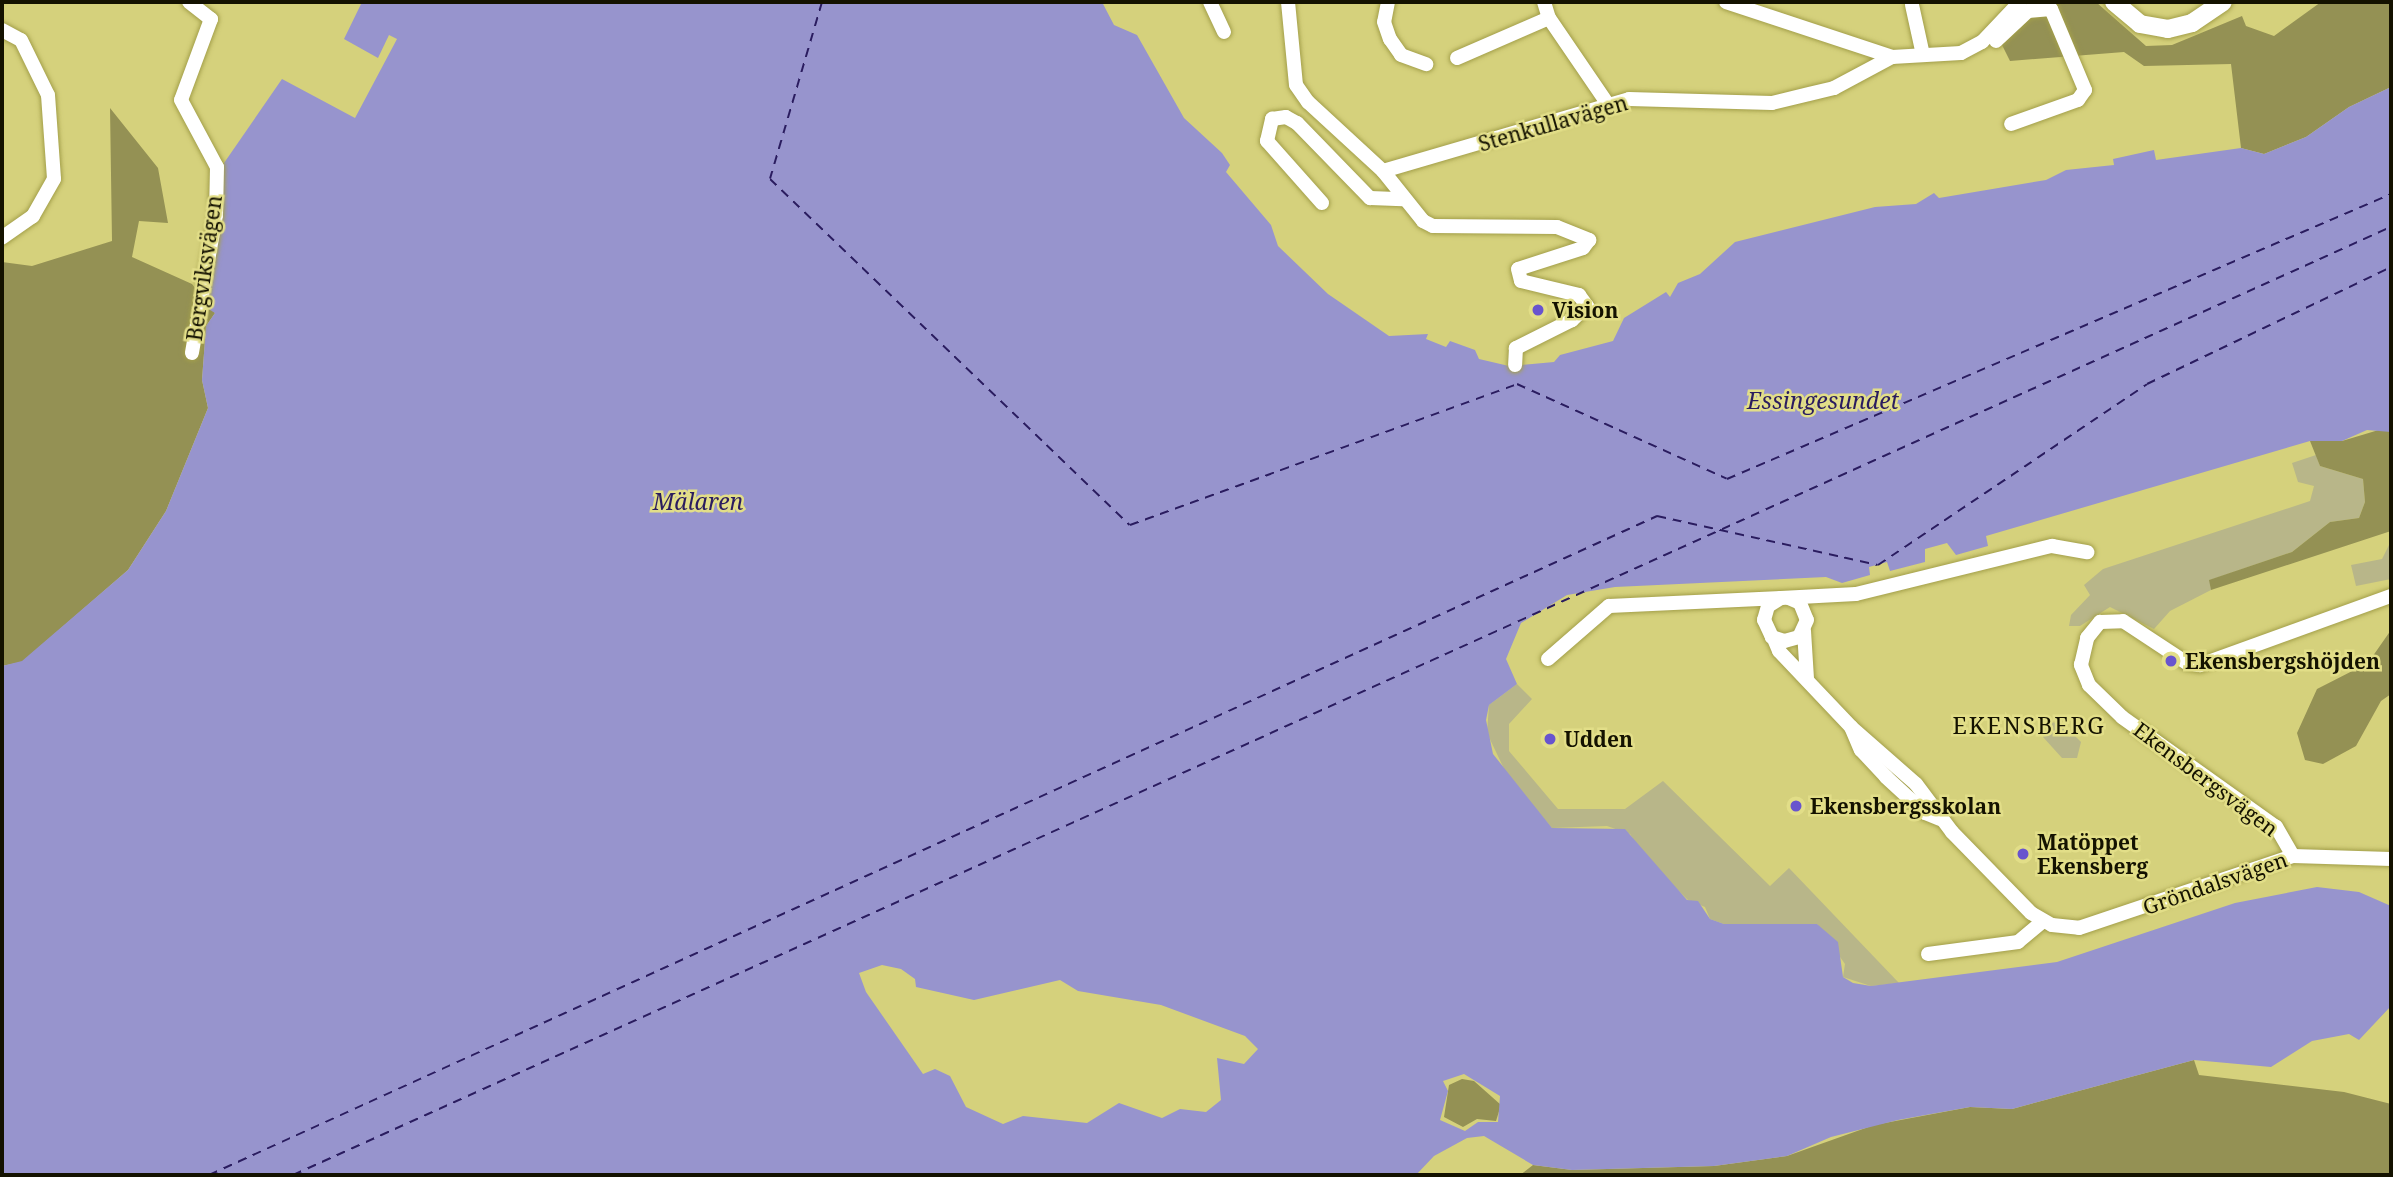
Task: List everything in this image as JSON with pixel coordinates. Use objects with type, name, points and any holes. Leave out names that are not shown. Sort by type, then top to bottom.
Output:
[{"type":"street","name":"Bergviksvägen","points":[[189,2],[211,19],[181,100],[217,167],[216,215],[192,353]]},
{"type":"street","points":[[1210,2],[1224,32]]},
{"type":"street","points":[[1288,2],[1296,85],[1308,102],[1383,172],[1403,199],[1433,226],[1557,228],[1588,240],[1583,248],[1518,269],[1521,281],[1579,295],[1587,306],[1572,320],[1516,348],[1515,365]]},
{"type":"street","points":[[1388,2],[1384,22],[1390,39],[1401,55],[1426,64]]},
{"type":"street","points":[[1544,2],[1549,18],[1609,106]]},
{"type":"street","points":[[1726,2],[1892,57]]},
{"type":"street","name":"Stenkullavägen","points":[[1383,172],[1629,99],[1772,103],[1834,88],[1892,57],[1961,53],[1982,42],[2020,2]]},
{"type":"street","points":[[2114,2],[2140,24],[2168,29],[2192,23],[2223,2]]},
{"type":"street","points":[[1912,5],[1923,55]]},
{"type":"street","points":[[1982,42],[1992,44],[2028,12],[2051,9],[2079,72],[2085,90],[2078,100],[2011,124]]},
{"type":"street","points":[[1457,58],[1549,18]]},
{"type":"street","points":[[2,30],[21,40],[48,95],[54,178],[29,221],[2,237]]},
{"type":"street","points":[[1322,203],[1267,141],[1272,120],[1286,117],[1297,123],[1370,198],[1403,199]]},
{"type":"street","points":[[1548,659],[1609,606],[1856,594],[2052,545],[2087,552]]},
{"type":"street","points":[[1774,639],[1792,640],[1806,625],[1825,596]]},
{"type":"street","name":"Ekensbergsvägen","points":[[2293,856],[2276,827],[2122,717],[2089,685],[2081,665],[2087,638],[2100,622],[2123,621],[2172,654],[2200,665],[2391,596]]},
{"type":"street","points":[[1743,598],[1764,620],[1774,639],[1807,679],[1851,727],[1861,750],[1925,813],[1940,819],[2043,921],[2018,942],[1928,954]]},
{"type":"street","points":[[1764,620],[1768,606],[1785,598],[1800,603],[1806,625],[1807,679]]},
{"type":"street","name":"Gröndalsvägen","points":[[2043,921],[2078,928],[2293,856],[2391,859]]},
{"type":"shaded area","points":[[2036,2],[2096,2],[2146,46],[2172,45],[2242,16],[2246,26],[2274,36],[2321,2],[2391,2],[2391,87],[2349,107],[2306,137],[2264,154],[2241,148],[2231,64],[2144,66],[2124,52],[2010,61],[1997,35]]},
{"type":"shaded area","points":[[110,108],[158,168],[168,223],[139,221],[132,257],[192,284],[215,313],[206,326],[202,380],[208,408],[166,511],[128,570],[22,662],[2,666],[2,262],[32,266],[112,241]]},
{"type":"shaded area","points":[[2382,429],[2391,432],[2391,531],[2211,590],[2209,580],[2292,552],[2330,522],[2359,518],[2365,502],[2363,479],[2320,466],[2310,441],[2342,441]]},
{"type":"shaded area","points":[[2316,455],[2320,466],[2363,479],[2365,502],[2359,518],[2330,522],[2292,552],[2210,580],[2211,590],[2170,611],[2154,629],[2110,607],[2080,626],[2069,626],[2071,615],[2090,595],[2084,585],[2103,569],[2310,501],[2314,486],[2298,482],[2292,463]]},
{"type":"shaded area","points":[[2391,541],[2391,579],[2356,586],[2351,565],[2382,559]]},
{"type":"shaded area","points":[[2391,630],[2391,694],[2381,701],[2356,746],[2323,764],[2305,760],[2297,733],[2317,689],[2368,663]]},
{"type":"shaded area","points":[[1517,684],[1532,699],[1509,724],[1509,751],[1558,809],[1625,809],[1663,781],[1770,886],[1789,868],[1899,983],[1871,986],[1843,977],[1845,964],[1817,924],[1724,924],[1710,919],[1705,907],[1688,900],[1646,859],[1630,834],[1607,826],[1552,828],[1507,775],[1487,733],[1489,705]]},
{"type":"shaded area","points":[[2051,722],[2063,724],[2081,742],[2077,758],[2062,758],[2043,737]]},
{"type":"shaded area","points":[[2194,1060],[2199,1075],[2344,1092],[2391,1104],[2391,1175],[1520,1175],[1533,1165],[1572,1170],[1714,1166],[1787,1156],[1874,1125],[1970,1107],[2012,1109]]},
{"type":"shaded area","points":[[1462,1079],[1474,1081],[1501,1105],[1496,1121],[1477,1119],[1463,1127],[1444,1117],[1449,1085]]},
{"type":"water","name":"Mälaren","points":[[362,2],[1102,2],[1114,25],[1137,35],[1184,118],[1222,153],[1230,165],[1226,172],[1271,225],[1278,246],[1328,294],[1389,336],[1428,334],[1426,339],[1446,347],[1450,341],[1475,350],[1479,359],[1509,366],[1554,362],[1560,355],[1613,341],[1624,318],[1666,292],[1670,297],[1678,283],[1700,274],[1735,242],[1875,207],[1916,204],[1934,193],[1939,198],[2046,180],[2066,170],[2114,165],[2113,159],[2154,150],[2156,160],[2241,148],[2264,154],[2306,137],[2349,107],[2391,87],[2391,432],[2367,430],[2342,441],[2310,441],[1986,536],[1988,546],[1956,555],[1947,543],[1925,549],[1925,562],[1890,571],[1887,562],[1869,567],[1870,575],[1842,583],[1826,577],[1615,587],[1567,595],[1521,623],[1506,659],[1517,684],[1489,705],[1486,720],[1493,754],[1552,828],[1625,829],[1687,900],[1698,901],[1710,919],[1724,924],[1817,924],[1838,942],[1843,977],[1853,983],[1871,986],[2057,962],[2235,903],[2317,887],[2359,892],[2391,906],[2391,1006],[2359,1040],[2349,1034],[2312,1041],[2271,1067],[2194,1060],[2012,1109],[1970,1107],[1898,1120],[1831,1137],[1787,1156],[1714,1166],[1572,1170],[1533,1165],[1484,1136],[1467,1138],[1434,1156],[1416,1175],[2,1175],[2,666],[22,661],[128,570],[166,511],[208,408],[202,380],[206,326],[215,313],[205,307],[222,221],[224,163],[282,79],[355,118],[397,39],[389,35],[378,58],[344,39]],"holes":[[[882,965],[901,969],[915,979],[916,987],[974,1000],[1060,980],[1078,991],[1161,1005],[1245,1036],[1258,1049],[1244,1064],[1217,1058],[1221,1100],[1206,1112],[1180,1109],[1162,1118],[1119,1103],[1087,1123],[1023,1116],[1003,1124],[966,1107],[950,1076],[935,1069],[923,1074],[866,992],[859,973]],[[1464,1074],[1500,1096],[1498,1122],[1478,1122],[1465,1131],[1440,1120],[1448,1091],[1443,1081]]]},
{"type":"ferry route","points":[[822,2],[770,179],[1130,525],[1517,384],[1727,479],[2391,194]]},
{"type":"ferry route","points":[[293,1175],[2391,227]]},
{"type":"ferry route","points":[[209,1175],[1657,516],[1878,565],[2147,384],[2391,267]]},
{"type":"place","name":"Vision","points":[[1538,310]]},
{"type":"place","name":"Ekensbergshöjden","points":[[2171,661]]},
{"type":"place","name":"Udden","points":[[1550,739]]},
{"type":"place","name":"Ekensbergsskolan","points":[[1796,806]]},
{"type":"place","name":"Matöppet Ekensberg","points":[[2023,854]]},
{"type":"district","name":"EKENSBERG","points":[[2029,725]]},
{"type":"water label","name":"Essingesundet","points":[[1823,400]]}]
